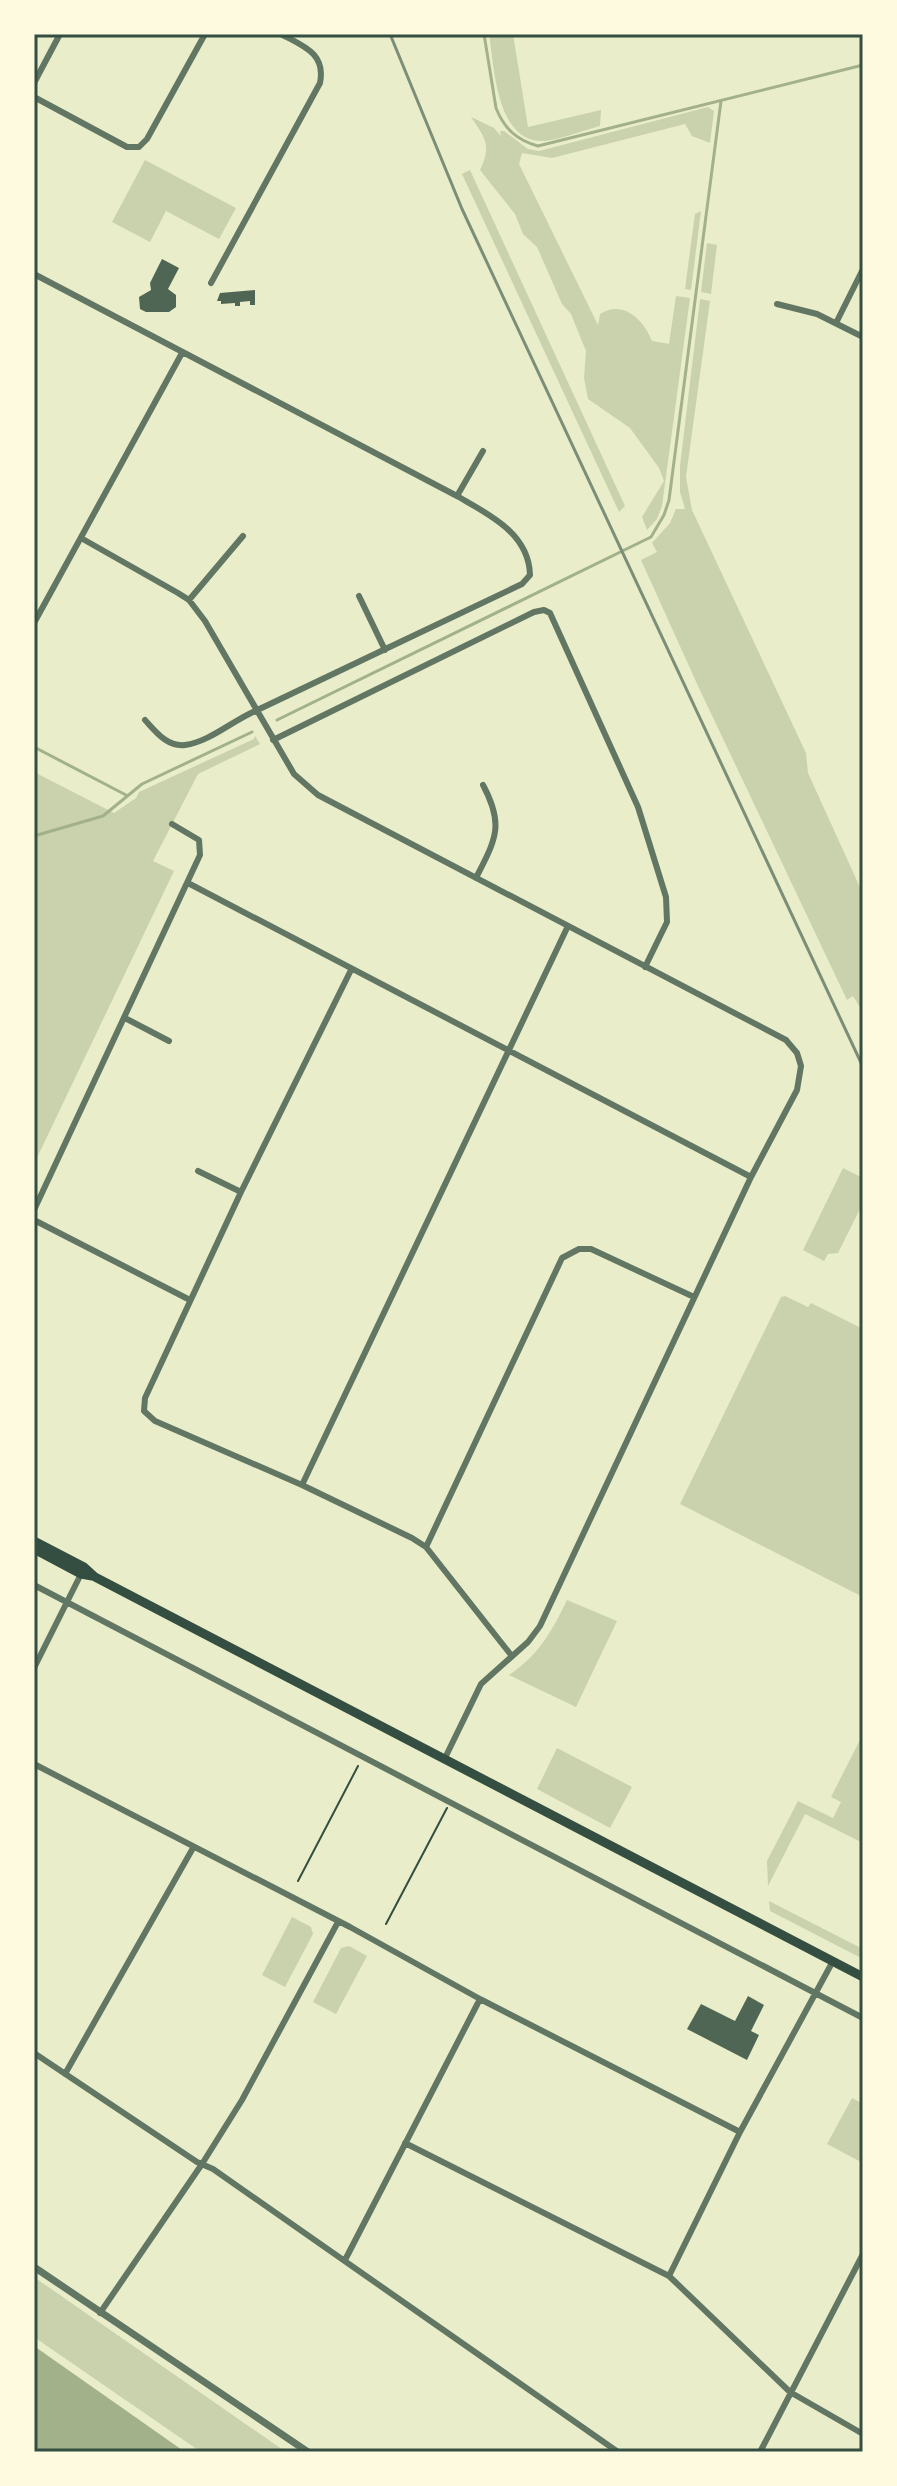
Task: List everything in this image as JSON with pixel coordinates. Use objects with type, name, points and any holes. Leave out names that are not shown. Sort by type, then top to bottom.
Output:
[{"type":"highway","points":[[34,1541],[84,1567],[95,1577],[863,1977]]},
{"type":"highway","points":[[34,1549],[81,1574],[95,1577]]},
{"type":"street","points":[[34,83],[60,34]]},
{"type":"street","points":[[34,97],[127,147],[139,147],[147,139],[205,34]]},
{"type":"street","points":[[211,283],[322,77],[315,53],[281,34]]},
{"type":"street","points":[[863,133],[863,151]]},
{"type":"street","points":[[836,323],[863,269]]},
{"type":"street","points":[[34,274],[457,496],[511,530],[530,567],[530,575],[522,584],[257,710],[197,742],[186,745],[167,742],[145,720]]},
{"type":"street","points":[[777,304],[810,311],[863,337]]},
{"type":"street","points":[[34,623],[182,353]]},
{"type":"street","points":[[457,496],[483,451]]},
{"type":"street","points":[[189,600],[243,536]]},
{"type":"street","points":[[81,538],[189,600],[205,621],[294,774],[318,795],[786,1040],[797,1053],[801,1072],[797,1090],[751,1177],[540,1626],[528,1642],[481,1684],[444,1760]]},
{"type":"street","points":[[359,596],[385,650]]},
{"type":"street","points":[[273,740],[534,612],[550,613],[638,807],[666,897],[667,922],[645,967]]},
{"type":"street","points":[[476,878],[495,840],[496,828],[483,785]]},
{"type":"street","points":[[34,1210],[200,855],[200,844],[193,835],[172,824]]},
{"type":"street","points":[[188,883],[751,1177]]},
{"type":"street","points":[[302,1485],[567,928]]},
{"type":"street","points":[[351,970],[190,1300],[145,1398],[145,1413],[155,1421],[302,1485],[426,1547],[511,1655]]},
{"type":"street","points":[[125,1018],[169,1041]]},
{"type":"street","points":[[198,1171],[241,1192]]},
{"type":"street","points":[[34,1220],[190,1300]]},
{"type":"street","points":[[426,1547],[562,1258],[579,1249],[591,1249],[694,1297]]},
{"type":"street","points":[[34,1668],[81,1574]]},
{"type":"street","points":[[34,1585],[863,2018]]},
{"type":"street","points":[[34,1764],[740,2132]]},
{"type":"street","points":[[65,2074],[193,1848]]},
{"type":"street","points":[[100,2313],[242,2100],[338,1922]]},
{"type":"street","points":[[669,2276],[740,2132],[833,1961]]},
{"type":"street","points":[[345,2260],[480,1999]]},
{"type":"street","points":[[34,2053],[345,2260],[618,2452]]},
{"type":"street","points":[[405,2143],[669,2276],[790,2392],[863,2434]]},
{"type":"street","points":[[760,2452],[863,2254]]},
{"type":"street","points":[[34,2267],[308,2452]]},
{"type":"path","points":[[298,1881],[362,1758]]},
{"type":"path","points":[[386,1924],[450,1804]]},
{"type":"shaded area","points":[[489,34],[513,34],[528,127],[601,110],[600,126],[546,141],[525,137],[514,127],[500,98]]},
{"type":"shaded area","points":[[708,107],[714,111],[710,143],[692,136],[685,124],[552,158],[522,153],[519,164],[598,325],[600,314],[609,310],[624,310],[638,319],[652,341],[669,344],[676,296],[690,298],[662,506],[657,519],[647,530],[642,517],[664,481],[659,468],[630,428],[588,399],[584,378],[586,351],[571,314],[562,304],[537,247],[523,234],[515,214],[480,170],[486,154],[485,142],[471,117],[494,128],[501,136],[500,131],[504,131],[528,149],[539,151]]},
{"type":"shaded area","points":[[145,160],[236,208],[219,239],[166,211],[150,242],[112,222]]},
{"type":"shaded area","points":[[470,170],[625,506],[619,512],[462,174]]},
{"type":"shaded area","points":[[701,211],[691,290],[685,289],[695,214]]},
{"type":"shaded area","points":[[707,243],[717,245],[711,294],[701,292]]},
{"type":"shaded area","points":[[700,299],[710,301],[686,477],[692,510],[806,753],[808,773],[863,894],[863,1012],[853,996],[847,1000],[641,560],[657,552],[652,543],[670,523],[676,509],[685,509],[680,492],[680,466]]},
{"type":"shaded area","points":[[255,736],[260,744],[198,774],[153,861],[174,871],[34,1164],[34,772],[114,813],[136,798],[139,792]]},
{"type":"shaded area","points":[[843,1168],[863,1178],[863,1203],[838,1253],[828,1254],[824,1261],[803,1250]]},
{"type":"shaded area","points":[[781,1297],[808,1307],[811,1303],[863,1329],[863,1597],[680,1504]]},
{"type":"shaded area","points":[[567,1600],[617,1621],[576,1707],[509,1675],[544,1642]]},
{"type":"shaded area","points":[[863,1734],[863,1843],[805,1814],[768,1886],[767,1861],[798,1801],[833,1818],[841,1802],[831,1797]]},
{"type":"shaded area","points":[[557,1748],[632,1787],[610,1828],[537,1789]]},
{"type":"shaded area","points":[[769,1901],[863,1949],[863,1959],[770,1911]]},
{"type":"shaded area","points":[[292,1917],[311,1927],[313,1934],[285,1987],[262,1975]]},
{"type":"shaded area","points":[[349,1946],[367,1956],[336,2014],[313,2002],[341,1948]]},
{"type":"shaded area","points":[[852,2098],[863,2104],[863,2163],[827,2144]]},
{"type":"shaded area","points":[[34,2277],[286,2452],[201,2452],[34,2337]]},
{"type":"shaded area","points":[[34,2346],[185,2452],[34,2452]]},
{"type":"building","points":[[162,259],[179,268],[168,289],[176,295],[176,307],[169,312],[146,312],[140,309],[139,297],[151,290],[150,283]]},
{"type":"building","points":[[255,290],[255,305],[250,305],[250,301],[235,306],[235,303],[221,304],[217,301],[220,293]]},
{"type":"building","points":[[748,1996],[764,2005],[751,2031],[759,2035],[747,2060],[687,2029],[701,2004],[735,2021]]},
{"type":"waterway","points":[[484,34],[499,115],[517,137],[538,146],[863,65]]},
{"type":"waterway","points":[[277,720],[651,537],[669,500],[721,101]]},
{"type":"waterway","points":[[34,836],[103,816],[142,784],[252,732]]},
{"type":"waterway","points":[[34,747],[126,795]]},
{"type":"railway","points":[[390,34],[462,209],[863,1067]]}]
